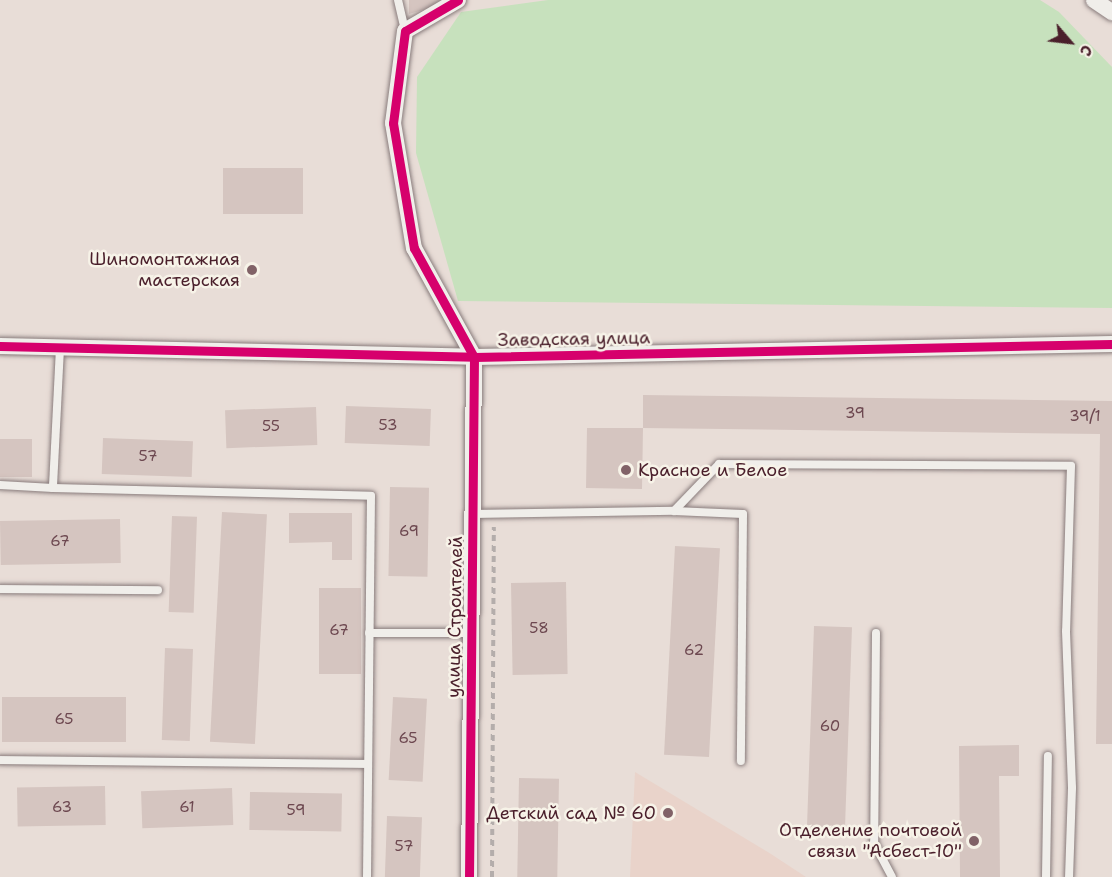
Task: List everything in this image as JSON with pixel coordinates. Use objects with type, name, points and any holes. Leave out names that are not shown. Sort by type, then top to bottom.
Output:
[{"type":"street","points":[[458,0],[405,31],[393,123],[414,248],[474,357]]},
{"type":"street","points":[[1094,0],[1112,12]]},
{"type":"street","name":"Заводская улица","points":[[0,346],[474,357],[1112,344]]},
{"type":"street","name":"улица Строителей","points":[[469,877],[474,357]]},
{"type":"lane","points":[[398,0],[405,31]]},
{"type":"lane","points":[[53,488],[60,348]]},
{"type":"lane","points":[[674,511],[719,464],[1071,466],[1066,631],[1072,788],[1069,877]]},
{"type":"lane","points":[[0,485],[370,496],[367,877]]},
{"type":"lane","points":[[472,514],[674,511],[743,514],[741,761]]},
{"type":"lane","points":[[0,589],[158,590]]},
{"type":"lane","points":[[369,633],[471,633]]},
{"type":"lane","points":[[876,633],[874,843],[892,877]]},
{"type":"lane","points":[[1046,877],[1048,756]]},
{"type":"lane","points":[[0,760],[368,764]]},
{"type":"path","points":[[492,877],[494,514]]},
{"type":"shaded area","name":"Детский сад № 60","points":[[635,772],[771,854],[806,877],[630,877]]},
{"type":"green space","points":[[548,0],[1040,0],[1059,12],[1112,67],[1112,308],[458,301],[416,153],[417,77],[461,12]]},
{"type":"building","points":[[409,0],[454,0],[454,1],[409,14]]},
{"type":"building","points":[[223,168],[303,168],[303,214],[223,214]]},
{"type":"building","points":[[643,395],[1112,401],[1112,744],[1096,744],[1100,434],[643,428]]},
{"type":"building","points":[[346,406],[431,409],[430,446],[345,443]]},
{"type":"building","points":[[316,407],[317,445],[226,448],[225,410]]},
{"type":"building","points":[[587,428],[643,428],[642,489],[586,488]]},
{"type":"building","points":[[103,438],[193,441],[192,477],[102,474]]},
{"type":"building","points":[[0,439],[32,439],[32,477],[0,477]]},
{"type":"building","points":[[390,487],[429,488],[427,577],[388,576]]},
{"type":"building","points":[[222,512],[267,514],[255,744],[210,742]]},
{"type":"building","points":[[289,513],[352,513],[352,560],[332,560],[332,542],[289,543]]},
{"type":"building","points":[[172,516],[197,517],[194,613],[169,612]]},
{"type":"building","points":[[120,519],[121,563],[1,565],[0,521]]},
{"type":"building","points":[[675,546],[720,548],[709,757],[664,755]]},
{"type":"building","points":[[566,582],[568,674],[513,675],[511,583]]},
{"type":"building","points":[[319,588],[361,588],[361,674],[319,674]]},
{"type":"building","points":[[814,626],[852,627],[845,828],[807,827]]},
{"type":"building","points":[[165,648],[193,649],[190,741],[162,740]]},
{"type":"building","points":[[2,697],[126,697],[126,742],[2,742]]},
{"type":"building","points":[[393,697],[427,699],[423,782],[389,780]]},
{"type":"building","points":[[1019,745],[1019,776],[999,776],[1000,877],[960,877],[959,746]]},
{"type":"building","points":[[519,778],[559,779],[557,877],[517,877]]},
{"type":"building","points":[[105,786],[106,825],[18,827],[17,788]]},
{"type":"building","points":[[232,788],[233,825],[142,828],[141,791]]},
{"type":"building","points":[[250,792],[342,794],[341,832],[249,830]]},
{"type":"building","points":[[387,816],[422,817],[420,877],[385,877]]},
{"type":"cycle path","points":[[458,0],[405,31],[393,123],[414,248],[474,357],[469,877]]},
{"type":"cycle path","points":[[0,346],[474,357],[1112,344]]},
{"type":"place","name":"Шиномонтажная мастерская","points":[[252,270]]},
{"type":"place","name":"Красное и Белое","points":[[626,470]]},
{"type":"place","name":"Детский сад № 60","points":[[668,813]]},
{"type":"place","name":"Отделение почтовой связи \"Асбест-10\"","points":[[974,841]]}]
